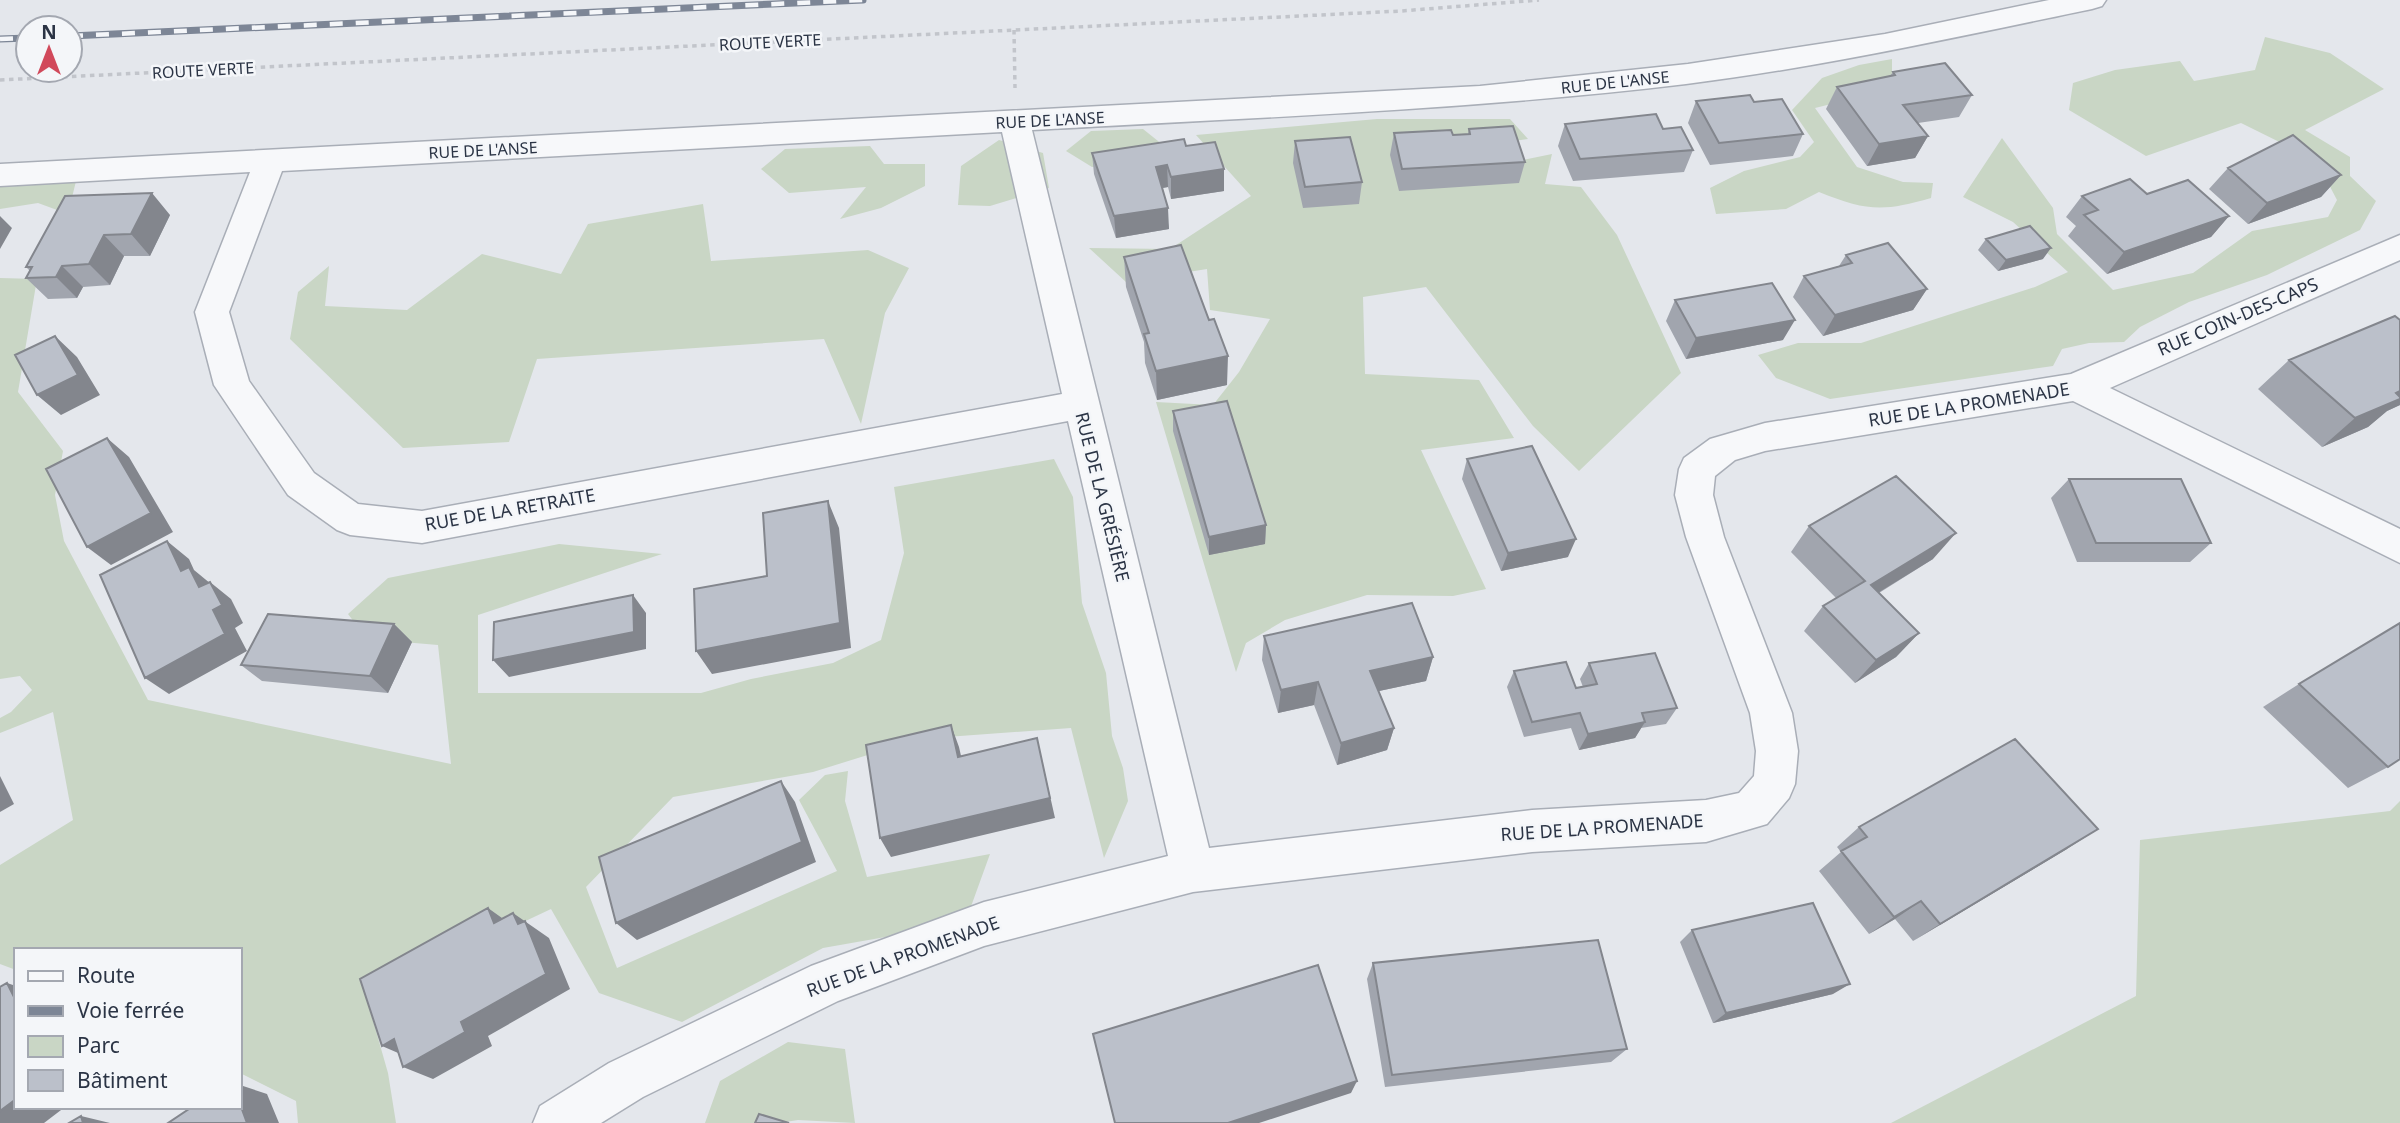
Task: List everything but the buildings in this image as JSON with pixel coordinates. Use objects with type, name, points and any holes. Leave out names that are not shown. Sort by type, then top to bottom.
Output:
[{"type":"street","name":"RUE DE L'ANSE","points":[[0,174],[1480,96],[1688,74],[1885,43],[2092,0]]},
{"type":"street","name":"RUE DE LA GRÉSIÈRE","points":[[1015,122],[1080,405],[1193,871]]},
{"type":"street","name":"RUE DE LA RETRAITE","points":[[270,161],[212,312],[232,385],[301,484],[350,519],[422,527],[1080,405]]},
{"type":"street","name":"RUE COIN-DES-CAPS","points":[[2076,387],[2400,247]]},
{"type":"street","name":"RUE DE LA PROMENADE","points":[[557,1123],[626,1080],[827,982],[984,924],[1193,871],[1532,831],[1706,821],[1752,810],[1774,783],[1777,751],[1773,725],[1705,537],[1694,495],[1697,469],[1723,449],[1765,437],[2076,387],[2400,547]]},
{"type":"path","name":"ROUTE VERTE","points":[[0,80],[1401,11],[1539,0]]},
{"type":"path","points":[[1014,30],[1015,122]]},
{"type":"green space","points":[[2265,37],[2330,53],[2384,89],[2305,130],[2350,157],[2350,176],[2376,201],[2360,230],[2267,275],[2189,302],[2140,327],[2124,342],[2089,343],[2062,349],[2053,366],[1830,399],[1776,378],[1758,355],[1798,343],[1861,343],[2035,287],[2068,272],[2013,222],[1963,197],[2002,138],[2053,208],[2057,234],[2113,290],[2193,273],[2252,231],[2328,217],[2337,200],[2316,160],[2241,123],[2146,156],[2069,110],[2073,83],[2115,70],[2180,61],[2194,81],[2255,70]]},
{"type":"green space","points":[[1892,59],[1892,89],[1815,108],[1857,167],[1903,182],[1933,183],[1931,198],[1900,206],[1875,207],[1850,203],[1819,192],[1786,209],[1716,214],[1710,188],[1744,171],[1800,157],[1814,142],[1792,110],[1822,78],[1859,65]]},
{"type":"green space","points":[[1377,119],[1510,119],[1528,139],[1487,145],[1518,161],[1552,154],[1545,184],[1581,187],[1617,235],[1681,373],[1579,471],[1533,426],[1426,287],[1363,297],[1365,374],[1479,380],[1514,438],[1421,450],[1486,589],[1453,596],[1367,595],[1285,620],[1246,643],[1236,672],[1156,402],[1213,405],[1239,372],[1270,319],[1210,310],[1207,269],[1126,282],[1089,248],[1170,249],[1251,196],[1196,135]]},
{"type":"green space","points":[[1143,129],[1163,145],[1135,164],[1092,167],[1066,151],[1091,131]]},
{"type":"green space","points":[[999,140],[1043,153],[1049,188],[990,206],[958,205],[961,166]]},
{"type":"green space","points":[[870,146],[884,164],[925,164],[925,186],[881,208],[840,219],[866,187],[789,193],[761,169],[785,149]]},
{"type":"green space","points":[[76,181],[68,214],[38,203],[0,209],[0,184]]},
{"type":"green space","points":[[703,204],[711,261],[868,250],[909,268],[885,313],[861,424],[824,339],[537,359],[509,442],[403,448],[290,339],[298,292],[329,266],[325,306],[407,310],[482,254],[561,274],[588,224]]},
{"type":"green space","points":[[0,278],[37,279],[18,392],[63,451],[55,495],[64,541],[148,700],[451,764],[438,645],[367,639],[348,614],[388,578],[559,544],[662,554],[478,615],[478,693],[701,693],[751,679],[833,663],[881,640],[904,553],[894,487],[1054,459],[1073,497],[1082,603],[1106,673],[1112,736],[1123,768],[1128,801],[1104,858],[1071,728],[919,739],[813,772],[673,797],[586,887],[617,968],[837,871],[799,800],[825,775],[848,771],[845,801],[867,877],[990,854],[965,923],[823,948],[682,1022],[599,993],[551,909],[366,996],[388,1073],[396,1123],[298,1123],[296,1101],[242,1074],[242,948],[14,948],[14,969],[0,964],[0,865],[73,820],[53,712],[0,733],[0,718],[11,712],[32,690],[20,676],[0,679]]},
{"type":"green space","points":[[2400,801],[2400,1123],[1891,1123],[2136,996],[2140,840],[2390,811]]},
{"type":"green space","points":[[788,1042],[845,1049],[855,1123],[798,1120],[779,1123],[705,1123],[720,1081]]},
{"type":"railway","points":[[84,35],[863,0]]},
{"type":"railway","points":[[0,39],[14,38]]}]
